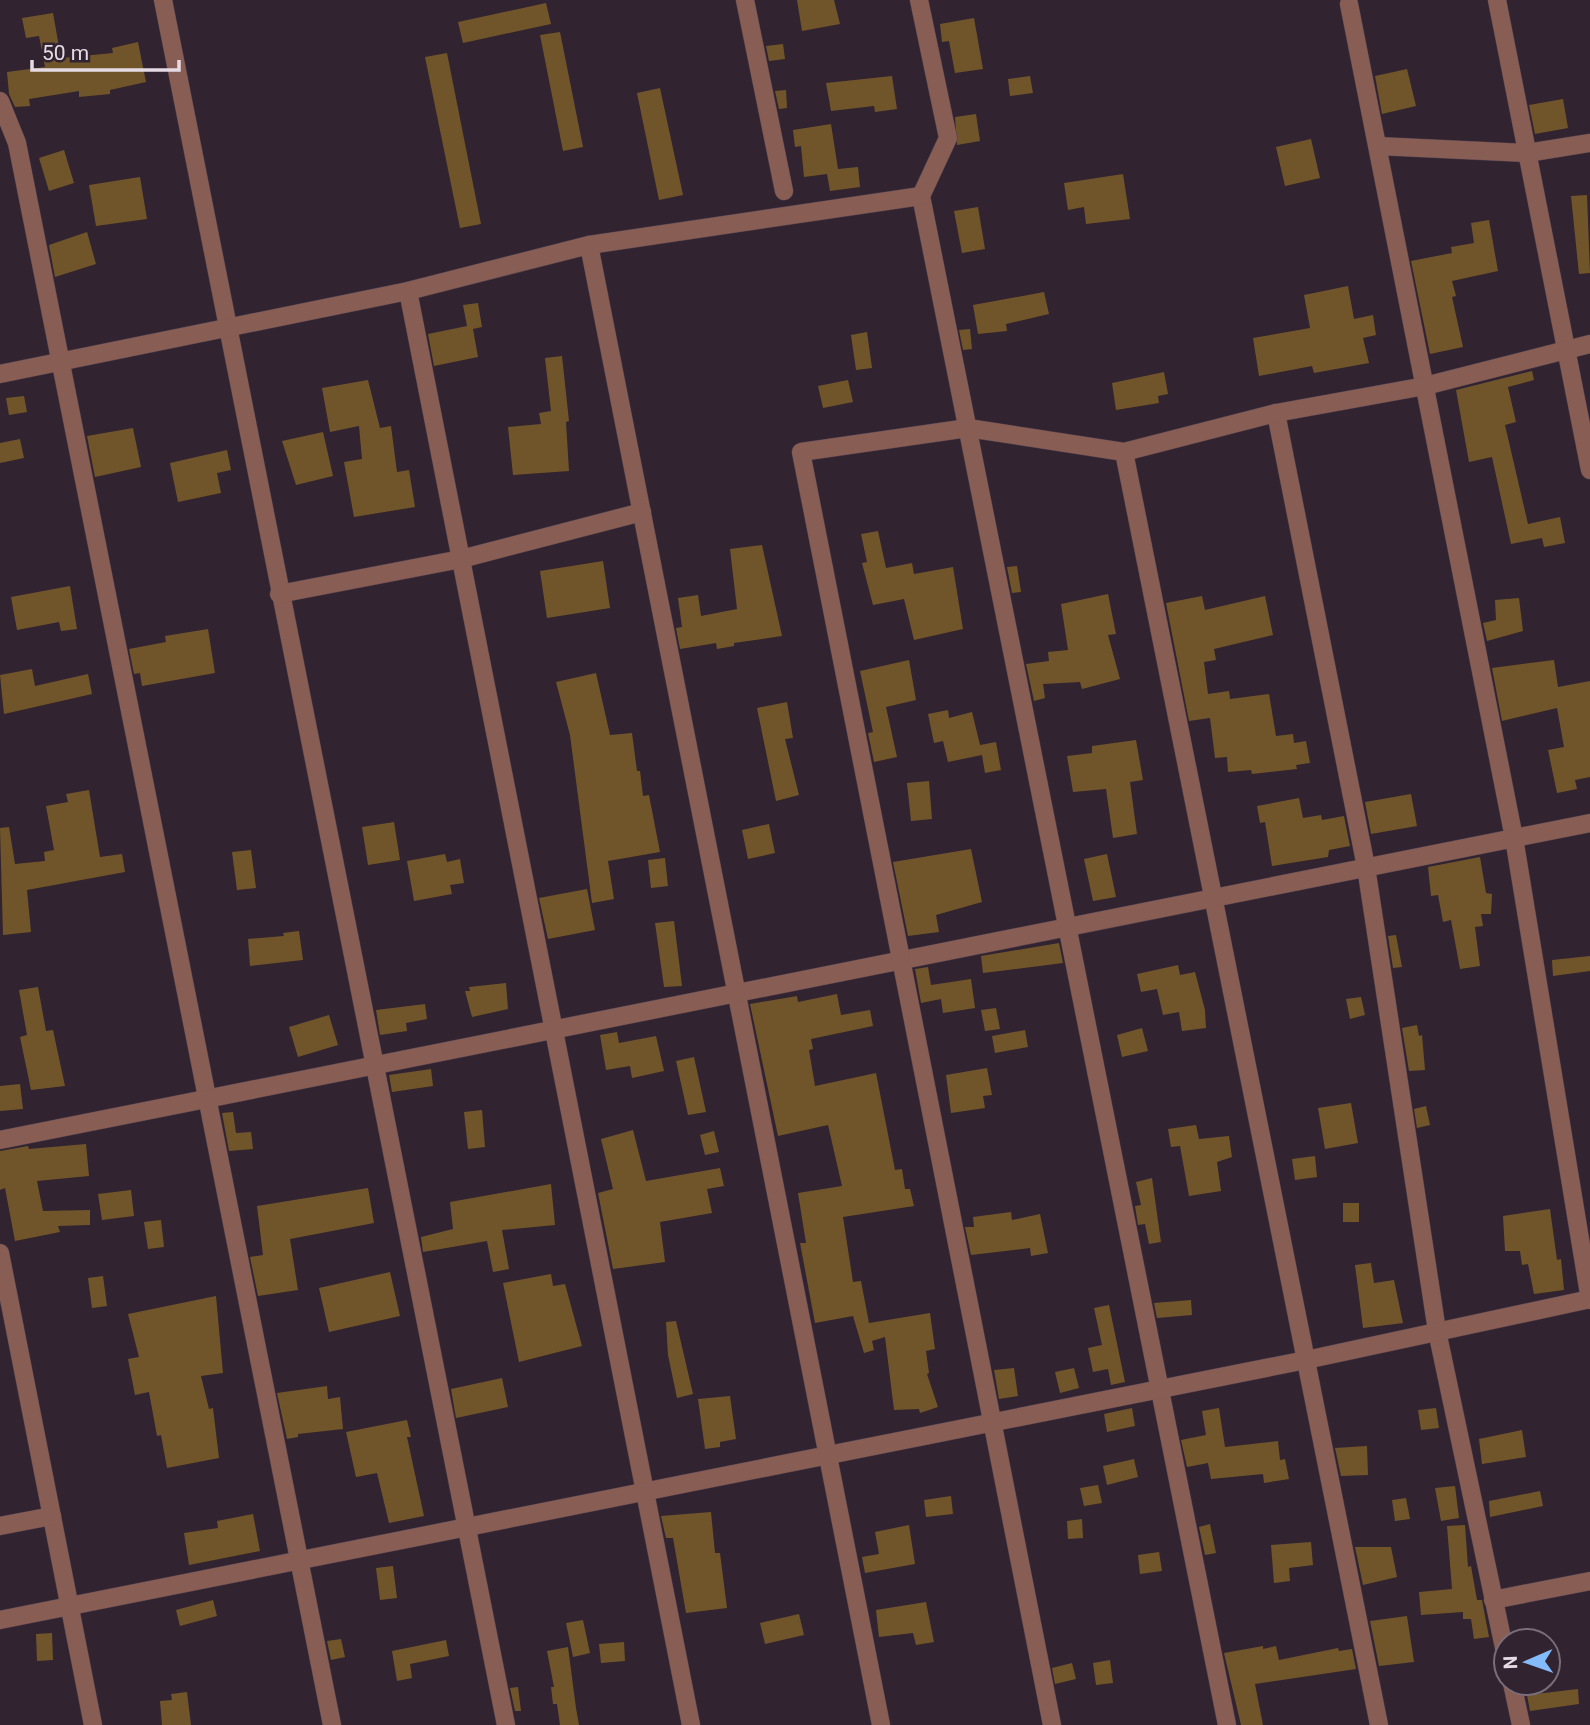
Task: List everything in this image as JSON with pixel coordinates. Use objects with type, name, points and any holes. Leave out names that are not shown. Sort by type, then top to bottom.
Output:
[{"type":"street","points":[[163,0],[506,1725]]},
{"type":"street","points":[[745,0],[784,191]]},
{"type":"street","points":[[919,0],[948,138],[921,196],[1227,1725]]},
{"type":"street","points":[[1497,0],[1590,470]]},
{"type":"street","points":[[0,1620],[1306,1360],[1590,1299],[1514,838],[1349,4]]},
{"type":"street","points":[[0,101],[17,143],[332,1725]]},
{"type":"street","points":[[1378,146],[1527,153],[1590,143]]},
{"type":"street","points":[[0,374],[408,291],[589,245],[921,196]]},
{"type":"street","points":[[589,245],[881,1725]]},
{"type":"street","points":[[408,291],[691,1725]]},
{"type":"street","points":[[1052,1725],[800,452],[968,428],[1124,452],[1276,413],[1425,386],[1590,344]]},
{"type":"street","points":[[1276,413],[1366,867],[1437,1331],[1499,1627]]},
{"type":"street","points":[[1124,452],[1379,1725]]},
{"type":"street","points":[[279,594],[461,559],[642,512]]},
{"type":"street","points":[[0,1140],[1590,823]]},
{"type":"street","points":[[0,1253],[93,1725]]},
{"type":"street","points":[[0,1526],[52,1516]]},
{"type":"street","points":[[1493,1600],[1590,1581]]},
{"type":"street","points":[[1515,1697],[1521,1725]]},
{"type":"building","points":[[797,0],[834,0],[840,24],[802,31]]},
{"type":"building","points":[[546,3],[551,24],[463,43],[458,22]]},
{"type":"building","points":[[53,13],[61,58],[113,53],[112,48],[138,42],[146,82],[110,90],[110,94],[79,97],[79,91],[29,99],[30,106],[15,107],[9,94],[7,72],[45,67],[39,36],[26,38],[22,18]]},
{"type":"building","points":[[974,18],[983,69],[955,73],[949,41],[942,42],[940,24]]},
{"type":"building","points":[[560,32],[583,147],[563,151],[540,35]]},
{"type":"building","points":[[783,44],[785,59],[769,61],[766,46]]},
{"type":"building","points":[[447,53],[481,224],[460,228],[425,57]]},
{"type":"building","points":[[1407,69],[1416,106],[1382,114],[1375,76]]},
{"type":"building","points":[[892,76],[897,109],[875,112],[874,106],[831,111],[826,83]]},
{"type":"building","points":[[1030,76],[1033,93],[1010,96],[1008,79]]},
{"type":"building","points":[[660,88],[683,195],[659,200],[637,93]]},
{"type":"building","points":[[786,90],[787,108],[779,109],[775,91]]},
{"type":"building","points":[[1563,99],[1568,128],[1535,134],[1529,105]]},
{"type":"building","points":[[976,114],[980,141],[957,145],[955,117]]},
{"type":"building","points":[[831,124],[838,169],[858,167],[860,187],[830,191],[827,174],[804,177],[801,146],[795,147],[793,130]]},
{"type":"building","points":[[1311,139],[1320,178],[1285,186],[1276,147]]},
{"type":"building","points":[[64,150],[74,183],[49,191],[39,158]]},
{"type":"building","points":[[1123,174],[1130,219],[1086,224],[1084,207],[1068,210],[1064,183]]},
{"type":"building","points":[[140,177],[147,219],[96,226],[89,185]]},
{"type":"building","points":[[1587,195],[1590,273],[1579,274],[1571,196]]},
{"type":"building","points":[[978,207],[985,249],[962,253],[954,211]]},
{"type":"building","points":[[1489,220],[1498,271],[1452,281],[1456,296],[1452,297],[1463,347],[1430,354],[1411,261],[1452,253],[1451,247],[1474,243],[1471,223]]},
{"type":"building","points":[[87,232],[96,264],[55,277],[49,245]]},
{"type":"building","points":[[1348,286],[1354,319],[1373,315],[1376,335],[1363,338],[1369,363],[1314,373],[1312,366],[1259,376],[1253,338],[1310,328],[1304,295]]},
{"type":"building","points":[[1044,292],[1049,314],[1006,324],[1007,331],[978,334],[973,305]]},
{"type":"building","points":[[478,303],[482,327],[473,329],[478,357],[434,366],[428,334],[467,326],[463,305]]},
{"type":"building","points":[[970,329],[972,349],[963,350],[959,330]]},
{"type":"building","points":[[867,332],[872,368],[856,370],[851,335]]},
{"type":"building","points":[[562,356],[569,421],[566,422],[569,471],[513,475],[508,427],[541,424],[539,413],[551,411],[545,358]]},
{"type":"building","points":[[1532,371],[1534,380],[1508,387],[1516,422],[1505,425],[1528,524],[1560,517],[1565,543],[1544,547],[1542,538],[1511,544],[1492,457],[1469,462],[1456,390]]},
{"type":"building","points":[[1164,372],[1168,394],[1158,396],[1159,403],[1116,410],[1112,383]]},
{"type":"building","points":[[368,380],[380,428],[391,426],[397,472],[409,470],[415,507],[354,517],[344,462],[362,459],[359,426],[330,432],[322,388]]},
{"type":"building","points":[[848,380],[853,402],[823,408],[818,386]]},
{"type":"building","points":[[24,396],[27,412],[9,415],[6,398]]},
{"type":"building","points":[[133,428],[141,467],[95,477],[87,436]]},
{"type":"building","points":[[323,432],[333,476],[296,485],[282,441]]},
{"type":"building","points":[[20,439],[24,458],[0,463],[0,443]]},
{"type":"building","points":[[227,450],[231,470],[217,473],[221,493],[178,502],[170,463]]},
{"type":"building","points":[[878,531],[886,568],[912,563],[914,574],[953,567],[963,629],[914,640],[904,599],[873,605],[862,563],[867,562],[861,534]]},
{"type":"building","points":[[762,545],[782,636],[734,643],[734,646],[717,649],[716,643],[680,649],[676,628],[682,627],[678,598],[698,595],[701,616],[737,609],[730,549]]},
{"type":"building","points":[[603,561],[610,608],[547,618],[540,571]]},
{"type":"building","points":[[1017,566],[1021,592],[1012,593],[1007,567]]},
{"type":"building","points":[[70,586],[77,629],[61,631],[59,622],[17,630],[11,597]]},
{"type":"building","points":[[1108,594],[1116,634],[1108,635],[1120,679],[1082,689],[1080,682],[1043,684],[1045,698],[1034,701],[1026,664],[1049,661],[1048,652],[1068,650],[1061,604]]},
{"type":"building","points":[[1202,596],[1205,610],[1265,596],[1273,635],[1214,649],[1216,660],[1204,662],[1208,694],[1229,691],[1230,699],[1269,694],[1276,736],[1293,734],[1294,743],[1306,741],[1310,763],[1296,765],[1297,769],[1252,774],[1251,770],[1228,772],[1227,757],[1215,758],[1210,718],[1189,721],[1166,603]]},
{"type":"building","points":[[1519,598],[1523,631],[1487,641],[1483,623],[1496,620],[1495,600]]},
{"type":"building","points":[[208,629],[215,673],[142,686],[140,673],[134,674],[129,649],[166,642],[165,636]]},
{"type":"building","points":[[909,660],[916,700],[886,707],[897,757],[874,762],[868,733],[873,732],[860,671]]},
{"type":"building","points":[[1554,660],[1558,687],[1590,681],[1590,777],[1575,780],[1577,789],[1557,793],[1548,750],[1564,747],[1557,708],[1502,721],[1492,668]]},
{"type":"building","points":[[32,669],[35,686],[88,674],[92,694],[4,714],[0,675]]},
{"type":"building","points":[[596,673],[610,735],[632,733],[637,771],[640,771],[643,796],[649,795],[660,852],[608,861],[614,899],[592,903],[570,735],[556,682]]},
{"type":"building","points":[[787,702],[793,738],[785,739],[799,795],[776,801],[757,708]]},
{"type":"building","points":[[948,710],[949,718],[972,712],[980,745],[996,742],[1001,770],[985,773],[982,755],[948,762],[943,741],[934,743],[928,714]]},
{"type":"building","points":[[1136,740],[1143,780],[1130,782],[1137,834],[1113,838],[1106,789],[1073,792],[1067,756],[1092,753],[1092,746]]},
{"type":"building","points":[[929,781],[932,819],[911,821],[907,783]]},
{"type":"building","points":[[89,790],[100,857],[122,854],[125,872],[27,890],[31,932],[3,935],[0,828],[9,827],[15,864],[45,861],[44,852],[54,850],[46,806],[68,802],[66,794]]},
{"type":"building","points":[[1411,794],[1417,826],[1371,834],[1365,802]]},
{"type":"building","points":[[1299,798],[1303,818],[1321,815],[1322,820],[1344,816],[1350,846],[1329,850],[1328,857],[1272,866],[1265,822],[1260,823],[1257,806]]},
{"type":"building","points":[[394,822],[400,860],[368,865],[362,827]]},
{"type":"building","points":[[769,824],[775,853],[748,859],[742,830]]},
{"type":"building","points":[[971,849],[982,902],[936,915],[939,932],[908,936],[893,862]]},
{"type":"building","points":[[251,850],[256,888],[237,890],[232,852]]},
{"type":"building","points":[[445,854],[447,862],[460,859],[464,883],[450,885],[452,894],[414,901],[407,861]]},
{"type":"building","points":[[1107,854],[1116,897],[1093,901],[1084,859]]},
{"type":"building","points":[[1480,857],[1486,893],[1492,894],[1491,914],[1481,914],[1483,926],[1475,927],[1480,966],[1460,969],[1451,920],[1443,922],[1438,895],[1431,896],[1428,867]]},
{"type":"building","points":[[665,858],[668,886],[651,888],[648,860]]},
{"type":"building","points":[[587,889],[595,930],[548,939],[539,898]]},
{"type":"building","points":[[674,921],[682,986],[664,987],[655,923]]},
{"type":"building","points":[[299,931],[303,960],[250,966],[248,939],[284,936],[283,933]]},
{"type":"building","points":[[1396,935],[1402,967],[1393,968],[1388,936]]},
{"type":"building","points":[[1059,943],[1063,963],[983,973],[981,956]]},
{"type":"building","points":[[1590,956],[1590,971],[1553,976],[1552,960]]},
{"type":"building","points":[[1178,965],[1180,975],[1195,972],[1205,1010],[1206,1028],[1182,1031],[1179,1012],[1163,1015],[1157,989],[1141,992],[1137,974]]},
{"type":"building","points":[[928,967],[931,985],[971,979],[975,1008],[943,1013],[941,999],[921,1003],[915,969]]},
{"type":"building","points":[[506,983],[508,1009],[472,1017],[465,991],[470,991],[469,987]]},
{"type":"building","points":[[38,987],[46,1031],[53,1030],[65,1086],[31,1090],[20,1037],[27,1035],[19,990]]},
{"type":"building","points":[[837,994],[841,1015],[870,1010],[873,1026],[811,1039],[813,1049],[809,1050],[815,1086],[876,1073],[895,1170],[902,1169],[905,1189],[910,1189],[914,1206],[843,1217],[853,1282],[861,1281],[869,1323],[930,1313],[935,1349],[926,1351],[927,1374],[938,1407],[920,1413],[919,1409],[894,1410],[885,1337],[872,1341],[874,1350],[864,1353],[853,1316],[815,1323],[800,1243],[806,1243],[798,1193],[842,1186],[828,1125],[778,1136],[750,1004],[797,996],[798,1002]]},
{"type":"building","points":[[1361,997],[1365,1015],[1350,1019],[1346,999]]},
{"type":"building","points":[[425,1004],[427,1019],[406,1023],[407,1031],[380,1035],[376,1010]]},
{"type":"building","points":[[996,1008],[1000,1029],[985,1031],[981,1010]]},
{"type":"building","points":[[329,1015],[338,1045],[298,1057],[289,1027]]},
{"type":"building","points":[[1417,1025],[1419,1036],[1422,1035],[1425,1070],[1409,1071],[1402,1028]]},
{"type":"building","points":[[1142,1028],[1148,1051],[1122,1057],[1117,1035]]},
{"type":"building","points":[[1025,1030],[1028,1047],[995,1053],[992,1036]]},
{"type":"building","points":[[617,1032],[619,1043],[656,1036],[664,1071],[632,1078],[630,1066],[606,1070],[600,1035]]},
{"type":"building","points":[[694,1057],[706,1112],[688,1115],[676,1061]]},
{"type":"building","points":[[987,1068],[992,1095],[983,1096],[985,1108],[951,1113],[946,1075]]},
{"type":"building","points":[[431,1069],[433,1086],[392,1092],[389,1075]]},
{"type":"building","points":[[20,1084],[23,1109],[0,1111],[0,1086]]},
{"type":"building","points":[[1351,1103],[1358,1143],[1325,1149],[1318,1108]]},
{"type":"building","points":[[1426,1106],[1430,1125],[1417,1128],[1414,1109]]},
{"type":"building","points":[[482,1110],[485,1147],[468,1149],[464,1112]]},
{"type":"building","points":[[233,1112],[236,1133],[251,1132],[253,1149],[229,1151],[222,1113]]},
{"type":"building","points":[[1196,1125],[1199,1139],[1229,1136],[1232,1157],[1217,1162],[1221,1191],[1189,1196],[1180,1146],[1171,1147],[1168,1129]]},
{"type":"building","points":[[633,1130],[646,1181],[720,1168],[724,1186],[707,1189],[712,1213],[660,1222],[665,1262],[613,1269],[598,1193],[613,1189],[601,1139]]},
{"type":"building","points":[[714,1131],[719,1152],[705,1155],[700,1135]]},
{"type":"building","points":[[86,1144],[89,1176],[37,1181],[43,1211],[90,1210],[90,1225],[58,1226],[60,1232],[15,1241],[5,1188],[0,1190],[0,1151],[28,1146],[29,1149]]},
{"type":"building","points":[[1315,1156],[1317,1177],[1295,1180],[1292,1159]]},
{"type":"building","points":[[1152,1178],[1161,1242],[1149,1244],[1145,1224],[1138,1225],[1135,1206],[1141,1205],[1136,1182]]},
{"type":"building","points":[[551,1184],[555,1225],[502,1230],[509,1269],[493,1272],[487,1241],[423,1252],[421,1237],[453,1229],[450,1202]]},
{"type":"building","points":[[368,1188],[374,1223],[290,1239],[298,1290],[258,1296],[250,1257],[263,1255],[257,1206]]},
{"type":"building","points":[[131,1190],[134,1216],[102,1220],[98,1194]]},
{"type":"building","points":[[1343,1203],[1359,1203],[1359,1222],[1343,1222]]},
{"type":"building","points":[[1550,1209],[1557,1260],[1561,1259],[1564,1290],[1534,1294],[1528,1264],[1522,1265],[1520,1251],[1505,1251],[1503,1216]]},
{"type":"building","points":[[1011,1212],[1012,1220],[1040,1214],[1048,1253],[1031,1256],[1030,1248],[971,1255],[965,1227],[974,1227],[973,1217]]},
{"type":"building","points":[[161,1220],[164,1247],[148,1249],[144,1222]]},
{"type":"building","points":[[1371,1263],[1374,1283],[1394,1280],[1403,1323],[1363,1328],[1355,1265]]},
{"type":"building","points":[[390,1272],[400,1316],[329,1332],[319,1288]]},
{"type":"building","points":[[551,1274],[553,1286],[565,1284],[582,1346],[519,1362],[503,1283]]},
{"type":"building","points":[[103,1276],[107,1306],[92,1308],[88,1278]]},
{"type":"building","points":[[216,1296],[223,1373],[201,1376],[209,1409],[213,1408],[219,1458],[167,1468],[161,1435],[157,1436],[149,1392],[135,1395],[128,1359],[139,1357],[128,1314]]},
{"type":"building","points":[[1191,1300],[1192,1315],[1157,1318],[1154,1303]]},
{"type":"building","points":[[1109,1305],[1125,1382],[1111,1385],[1108,1369],[1093,1372],[1088,1348],[1102,1345],[1094,1308]]},
{"type":"building","points":[[676,1321],[693,1394],[677,1398],[668,1355],[666,1322]]},
{"type":"building","points":[[1014,1368],[1018,1396],[999,1399],[994,1370]]},
{"type":"building","points":[[1074,1368],[1079,1388],[1060,1393],[1055,1372]]},
{"type":"building","points":[[502,1378],[508,1407],[456,1418],[451,1389]]},
{"type":"building","points":[[327,1386],[328,1399],[340,1397],[343,1429],[298,1434],[298,1437],[287,1439],[277,1393]]},
{"type":"building","points":[[730,1396],[736,1439],[720,1442],[720,1447],[705,1449],[698,1399]]},
{"type":"building","points":[[1132,1408],[1135,1426],[1107,1432],[1104,1414]]},
{"type":"building","points":[[1219,1408],[1225,1447],[1278,1441],[1280,1460],[1285,1459],[1289,1479],[1264,1483],[1263,1474],[1211,1479],[1208,1463],[1187,1467],[1181,1440],[1206,1435],[1202,1411]]},
{"type":"building","points":[[1436,1408],[1439,1428],[1421,1430],[1418,1410]]},
{"type":"building","points":[[407,1420],[411,1437],[407,1437],[424,1516],[389,1523],[377,1473],[356,1477],[346,1432]]},
{"type":"building","points":[[1522,1430],[1526,1457],[1482,1464],[1479,1439]]},
{"type":"building","points":[[1367,1446],[1368,1475],[1341,1476],[1335,1448]]},
{"type":"building","points":[[1134,1459],[1138,1477],[1107,1485],[1103,1466]]},
{"type":"building","points":[[1098,1485],[1102,1503],[1084,1506],[1080,1488]]},
{"type":"building","points":[[1455,1486],[1459,1518],[1441,1521],[1435,1488]]},
{"type":"building","points":[[1540,1491],[1543,1506],[1490,1517],[1489,1501]]},
{"type":"building","points":[[951,1496],[953,1514],[926,1517],[924,1500]]},
{"type":"building","points":[[1406,1498],[1410,1519],[1395,1521],[1392,1500]]},
{"type":"building","points":[[711,1512],[715,1553],[720,1553],[727,1608],[686,1613],[673,1538],[666,1538],[661,1516]]},
{"type":"building","points":[[253,1514],[260,1551],[189,1565],[184,1533],[218,1528],[217,1521]]},
{"type":"building","points":[[1082,1519],[1083,1538],[1068,1539],[1067,1521]]},
{"type":"building","points":[[1210,1524],[1216,1553],[1205,1555],[1199,1527]]},
{"type":"building","points":[[909,1525],[915,1564],[865,1573],[862,1557],[879,1554],[875,1532]]},
{"type":"building","points":[[1465,1525],[1468,1567],[1471,1566],[1477,1600],[1482,1600],[1489,1637],[1474,1639],[1471,1619],[1463,1619],[1463,1612],[1421,1615],[1419,1592],[1452,1589],[1447,1526]]},
{"type":"building","points":[[1311,1542],[1313,1565],[1289,1568],[1290,1581],[1274,1583],[1271,1545]]},
{"type":"building","points":[[1355,1547],[1391,1547],[1397,1577],[1363,1585]]},
{"type":"building","points":[[1159,1552],[1162,1571],[1140,1574],[1138,1555]]},
{"type":"building","points":[[393,1566],[397,1598],[380,1600],[376,1568]]},
{"type":"building","points":[[213,1600],[217,1616],[180,1626],[176,1610]]},
{"type":"building","points":[[926,1602],[934,1642],[916,1645],[913,1633],[879,1637],[876,1610]]},
{"type":"building","points":[[799,1614],[804,1635],[765,1644],[760,1623]]},
{"type":"building","points":[[1407,1616],[1414,1662],[1379,1666],[1370,1621]]},
{"type":"building","points":[[583,1620],[590,1653],[573,1657],[566,1623]]},
{"type":"building","points":[[52,1633],[53,1660],[37,1661],[36,1634]]},
{"type":"building","points":[[341,1639],[345,1657],[331,1660],[327,1641]]},
{"type":"building","points":[[446,1640],[449,1656],[410,1664],[412,1678],[397,1681],[392,1651]]},
{"type":"building","points":[[624,1642],[625,1661],[601,1663],[599,1644]]},
{"type":"building","points":[[1263,1646],[1263,1649],[1276,1646],[1279,1660],[1338,1648],[1339,1651],[1352,1649],[1356,1669],[1255,1684],[1263,1725],[1241,1725],[1224,1653]]},
{"type":"building","points":[[568,1647],[579,1725],[560,1725],[557,1704],[553,1704],[551,1687],[554,1687],[547,1651]]},
{"type":"building","points":[[1110,1660],[1113,1683],[1096,1685],[1093,1663]]},
{"type":"building","points":[[1072,1663],[1076,1679],[1055,1684],[1052,1668]]},
{"type":"building","points":[[518,1687],[521,1711],[515,1711],[510,1688]]},
{"type":"building","points":[[1578,1689],[1579,1704],[1530,1711],[1527,1697],[1562,1697],[1562,1691]]},
{"type":"building","points":[[187,1692],[191,1725],[162,1725],[160,1701],[172,1700],[171,1694]]}]
